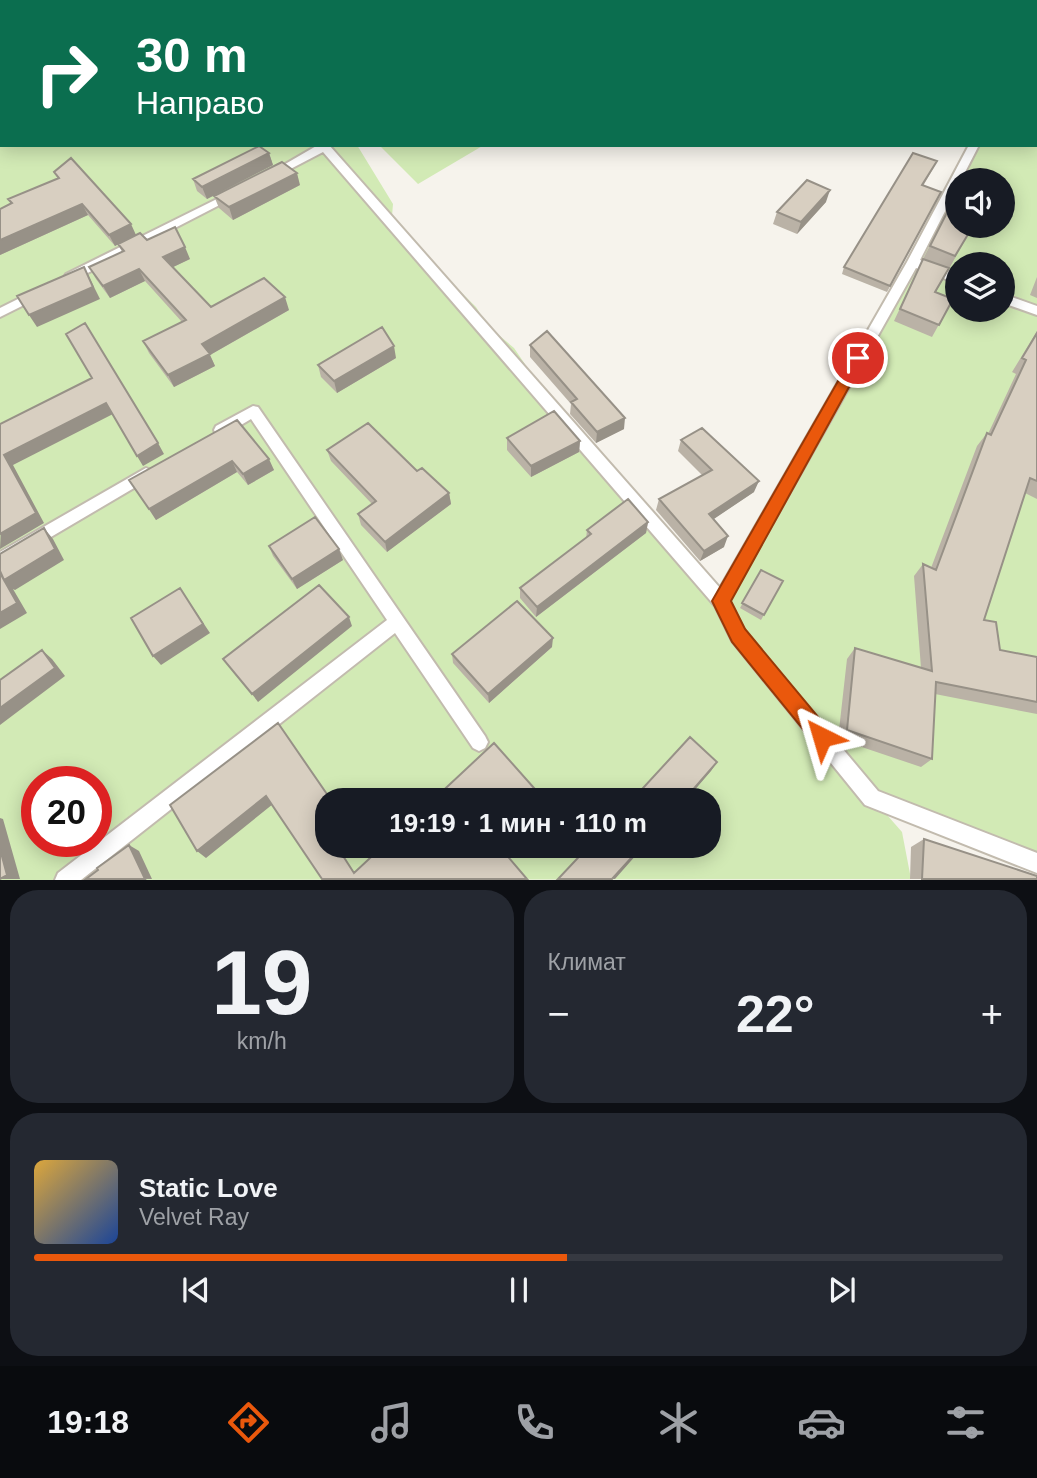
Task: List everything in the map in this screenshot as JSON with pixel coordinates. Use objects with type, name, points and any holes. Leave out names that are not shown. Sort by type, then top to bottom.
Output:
[{"type":"lane","points":[[264,178],[322,147]]},
{"type":"lane","points":[[325,147],[721,601],[738,636],[872,798],[1037,863]]},
{"type":"lane","points":[[721,601],[913,261],[973,147]]},
{"type":"lane","points":[[60,282],[240,190]]},
{"type":"lane","points":[[913,261],[945,274]]},
{"type":"lane","points":[[0,313],[48,288]]},
{"type":"lane","points":[[1015,303],[1037,312]]},
{"type":"lane","points":[[205,440],[253,411],[479,741]]},
{"type":"lane","points":[[0,560],[156,468]]},
{"type":"lane","points":[[65,880],[397,622]]},
{"type":"green space","points":[[0,147],[358,147],[393,204],[392,216],[386,218],[476,307],[488,326],[514,348],[544,392],[721,600],[945,197],[945,238],[1015,238],[1015,168],[961,168],[973,147],[1037,147],[1037,863],[873,799],[902,832],[911,879],[0,880]]},
{"type":"green space","points":[[381,147],[481,147],[418,184]]},
{"type":"building","points":[[257,147],[269,153],[202,187],[193,179]]},
{"type":"building","points":[[913,153],[937,161],[922,185],[941,192],[890,286],[844,267]]},
{"type":"building","points":[[71,158],[131,224],[109,235],[82,204],[0,240],[0,209],[12,203],[8,199],[59,178],[54,172]]},
{"type":"building","points":[[282,162],[297,173],[229,207],[214,196]]},
{"type":"building","points":[[807,180],[830,190],[801,222],[777,212]]},
{"type":"building","points":[[945,217],[945,238],[966,238],[957,252],[945,252],[930,246]]},
{"type":"building","points":[[175,227],[185,247],[163,257],[211,307],[264,278],[285,297],[202,344],[210,354],[168,375],[143,341],[186,320],[139,269],[103,286],[89,267],[124,251],[118,244],[140,233],[147,240]]},
{"type":"building","points":[[923,259],[945,267],[945,275],[935,292],[945,296],[945,314],[939,325],[900,309]]},
{"type":"building","points":[[84,267],[93,287],[29,315],[17,296]]},
{"type":"building","points":[[85,323],[158,443],[137,456],[106,403],[4,455],[36,513],[0,534],[0,424],[92,378],[66,334]]},
{"type":"building","points":[[382,327],[394,346],[334,381],[318,365]]},
{"type":"building","points":[[547,331],[625,418],[597,432],[571,402],[577,399],[530,345]]},
{"type":"building","points":[[1037,333],[1037,481],[1030,478],[984,620],[996,622],[1000,650],[1037,657],[1037,702],[936,682],[932,759],[847,730],[855,648],[932,671],[923,564],[936,570],[987,433],[991,435],[1026,360],[1022,358]]},
{"type":"building","points":[[554,411],[580,441],[531,466],[507,438]]},
{"type":"building","points":[[237,420],[269,459],[243,474],[232,461],[149,509],[129,480]]},
{"type":"building","points":[[368,423],[417,471],[422,468],[449,493],[385,542],[358,514],[376,501],[327,450]]},
{"type":"building","points":[[702,428],[759,481],[709,514],[728,536],[704,551],[659,499],[712,470],[681,440]]},
{"type":"building","points":[[628,499],[648,522],[537,607],[520,588],[591,534],[587,530]]},
{"type":"building","points":[[315,517],[339,549],[292,579],[269,546]]},
{"type":"building","points":[[44,528],[55,549],[4,580],[0,571],[0,554]]},
{"type":"building","points":[[761,570],[783,581],[764,615],[742,603]]},
{"type":"building","points":[[0,573],[17,603],[0,613]]},
{"type":"building","points":[[319,585],[349,617],[252,694],[223,659]]},
{"type":"building","points":[[180,588],[203,624],[153,656],[131,618]]},
{"type":"building","points":[[517,601],[553,638],[488,694],[452,654]]},
{"type":"building","points":[[42,650],[55,668],[0,708],[0,680]]},
{"type":"building","points":[[278,723],[323,788],[315,788],[315,858],[344,858],[354,873],[370,858],[509,858],[527,879],[322,879],[266,796],[197,851],[170,805]]},
{"type":"building","points":[[690,737],[717,762],[694,788],[643,788]]},
{"type":"building","points":[[494,743],[534,788],[446,788]]},
{"type":"building","points":[[924,839],[1037,876],[1037,879],[922,879]]},
{"type":"building","points":[[129,845],[145,879],[86,879],[98,870],[97,868]]},
{"type":"building","points":[[0,849],[7,875],[0,879]]},
{"type":"building","points":[[578,858],[631,858],[612,879],[558,879]]},
{"type":"route","points":[[822,737],[738,636],[721,601],[858,358]]}]
